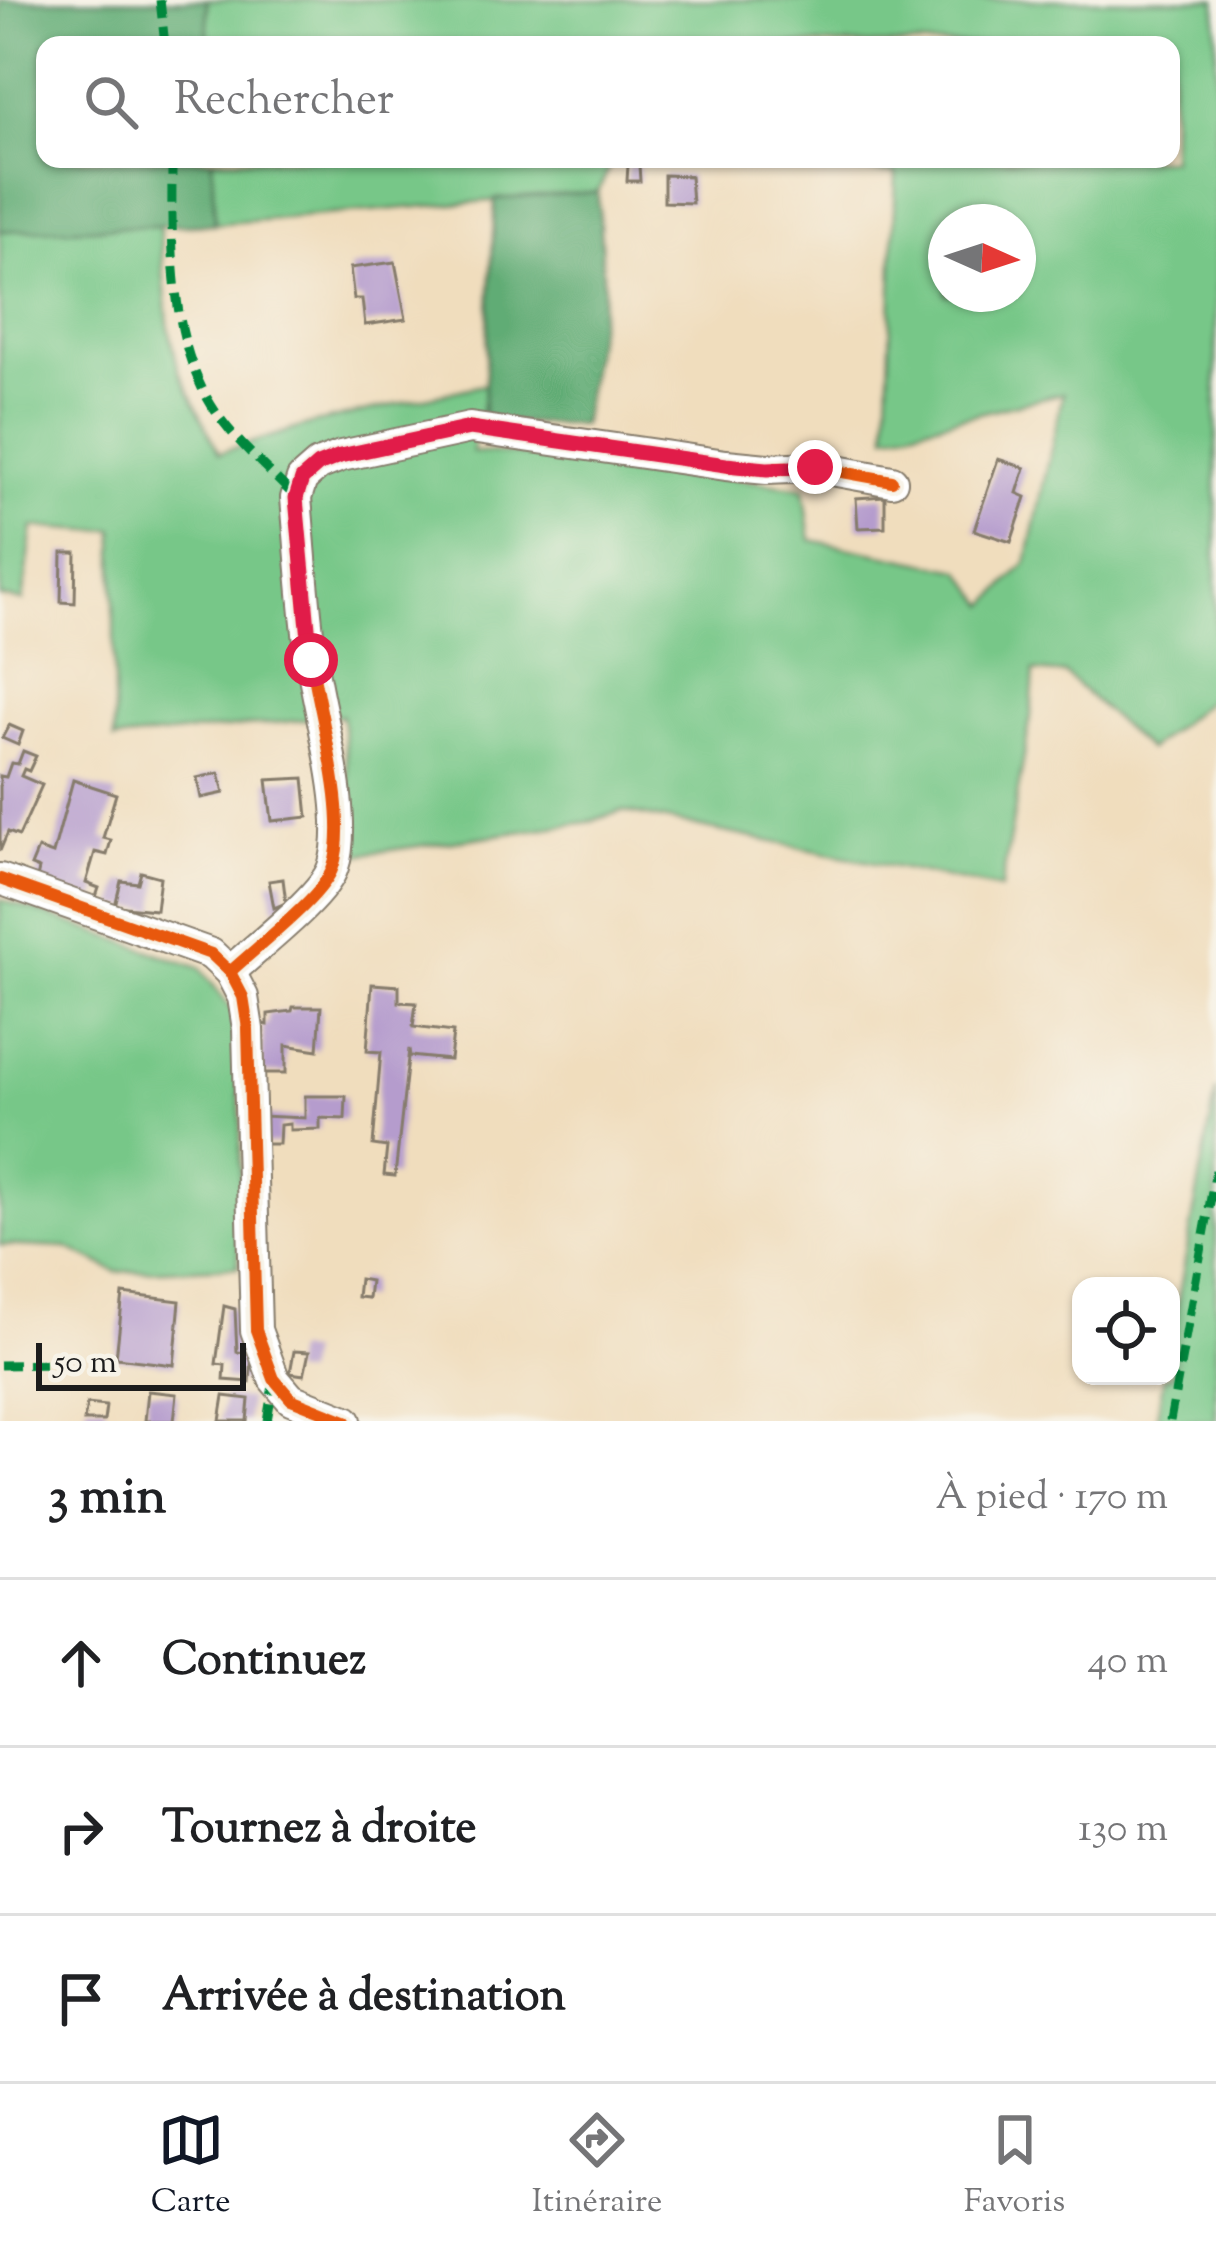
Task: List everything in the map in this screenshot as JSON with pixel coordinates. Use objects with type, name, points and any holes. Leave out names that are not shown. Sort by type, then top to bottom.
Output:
[{"type":"street","points":[[230,972],[316,893],[333,870],[338,844],[311,660],[296,498],[302,479],[318,465],[470,428],[726,465],[815,467],[892,481]]},
{"type":"street","points":[[0,879],[171,937],[211,954],[230,972],[243,997],[248,1029],[256,1330],[274,1379],[291,1399],[346,1421]]},
{"type":"green space","points":[[0,0],[207,0],[208,36],[36,36],[36,168],[212,168],[215,224],[0,231]]},
{"type":"green space","points":[[207,0],[1216,0],[1216,694],[1148,750],[1065,674],[1034,671],[1031,716],[1001,889],[622,811],[588,822],[355,855],[342,716],[114,740],[114,529],[33,527],[23,601],[0,597],[0,231],[159,224],[168,323],[179,371],[219,453],[311,424],[487,384],[472,452],[576,458],[804,488],[811,540],[961,570],[987,605],[1027,562],[1063,393],[887,435],[896,173],[817,168],[1180,168],[1180,36],[208,36]]},
{"type":"green space","points":[[212,168],[609,168],[598,192],[215,224]]},
{"type":"green space","points":[[598,192],[604,290],[582,425],[483,421],[495,199]]},
{"type":"green space","points":[[0,899],[200,968],[234,1012],[241,1124],[238,1267],[116,1272],[67,1248],[0,1245]]},
{"type":"green space","points":[[1216,1090],[1216,1421],[1156,1421],[1162,1385],[1180,1385],[1180,1288]]},
{"type":"building","points":[[628,168],[639,168],[640,181],[627,181]]},
{"type":"building","points":[[664,175],[690,176],[692,203],[664,202]]},
{"type":"building","points":[[395,262],[406,319],[365,325],[362,299],[354,299],[350,268]]},
{"type":"building","points":[[998,459],[1025,468],[1017,493],[1026,497],[1011,542],[974,530]]},
{"type":"building","points":[[885,496],[885,527],[858,528],[856,498]]},
{"type":"building","points":[[62,553],[76,553],[75,603],[61,602]]},
{"type":"building","points":[[9,725],[23,731],[18,745],[2,738]]},
{"type":"building","points":[[23,751],[36,756],[21,776],[42,785],[19,836],[8,832],[0,851],[0,776],[6,777],[11,763],[18,764]]},
{"type":"building","points":[[219,773],[224,793],[201,798],[197,778]]},
{"type":"building","points":[[304,778],[308,817],[272,821],[267,780]]},
{"type":"building","points":[[73,780],[116,794],[103,838],[111,840],[107,855],[95,852],[86,883],[99,888],[95,900],[36,882],[39,869],[31,866],[38,849],[53,854]]},
{"type":"building","points":[[141,872],[160,877],[156,910],[115,906],[121,881],[138,883]]},
{"type":"building","points":[[283,879],[286,903],[274,908],[269,881]]},
{"type":"building","points":[[372,984],[399,986],[399,1002],[416,1003],[413,1027],[453,1032],[450,1060],[410,1056],[409,1049],[395,1176],[384,1175],[387,1147],[373,1145],[381,1052],[367,1051]]},
{"type":"building","points":[[293,1007],[321,1007],[318,1050],[286,1045],[286,1073],[262,1073],[263,1024],[268,1025],[268,1014]]},
{"type":"building","points":[[305,1096],[346,1096],[345,1119],[320,1118],[320,1129],[290,1130],[290,1124],[280,1125],[279,1144],[261,1144],[261,1116],[305,1118]]},
{"type":"building","points":[[359,1279],[370,1281],[368,1298],[357,1297]]},
{"type":"building","points":[[123,1294],[180,1301],[174,1365],[116,1358]]},
{"type":"building","points":[[224,1306],[235,1309],[237,1352],[252,1353],[250,1382],[224,1380],[225,1365],[216,1364]]},
{"type":"building","points":[[294,1351],[309,1352],[304,1375],[290,1373]]},
{"type":"building","points":[[148,1391],[177,1394],[174,1421],[145,1421]]},
{"type":"building","points":[[224,1396],[249,1399],[247,1421],[220,1421]]},
{"type":"building","points":[[87,1404],[106,1406],[104,1421],[84,1421]]},
{"type":"marked path","points":[[160,0],[164,36]]},
{"type":"marked path","points":[[172,168],[173,261],[182,331],[192,364],[224,423],[296,498]]},
{"type":"marked path","points":[[1170,1421],[1216,1170]]},
{"type":"marked path","points":[[0,1365],[68,1364]]},
{"type":"marked path","points":[[267,1421],[274,1379]]},
{"type":"cycle path","points":[[230,972],[317,892],[333,867],[337,846],[336,795],[309,643],[296,498],[302,479],[318,465],[470,428],[726,465],[815,467],[892,481]]},
{"type":"cycle path","points":[[0,879],[211,954],[230,972],[243,997],[248,1029],[256,1330],[274,1379],[291,1399],[346,1421]]},
{"type":"route","points":[[311,660],[296,498],[302,479],[318,465],[340,456],[470,428],[726,465],[815,467]]}]
